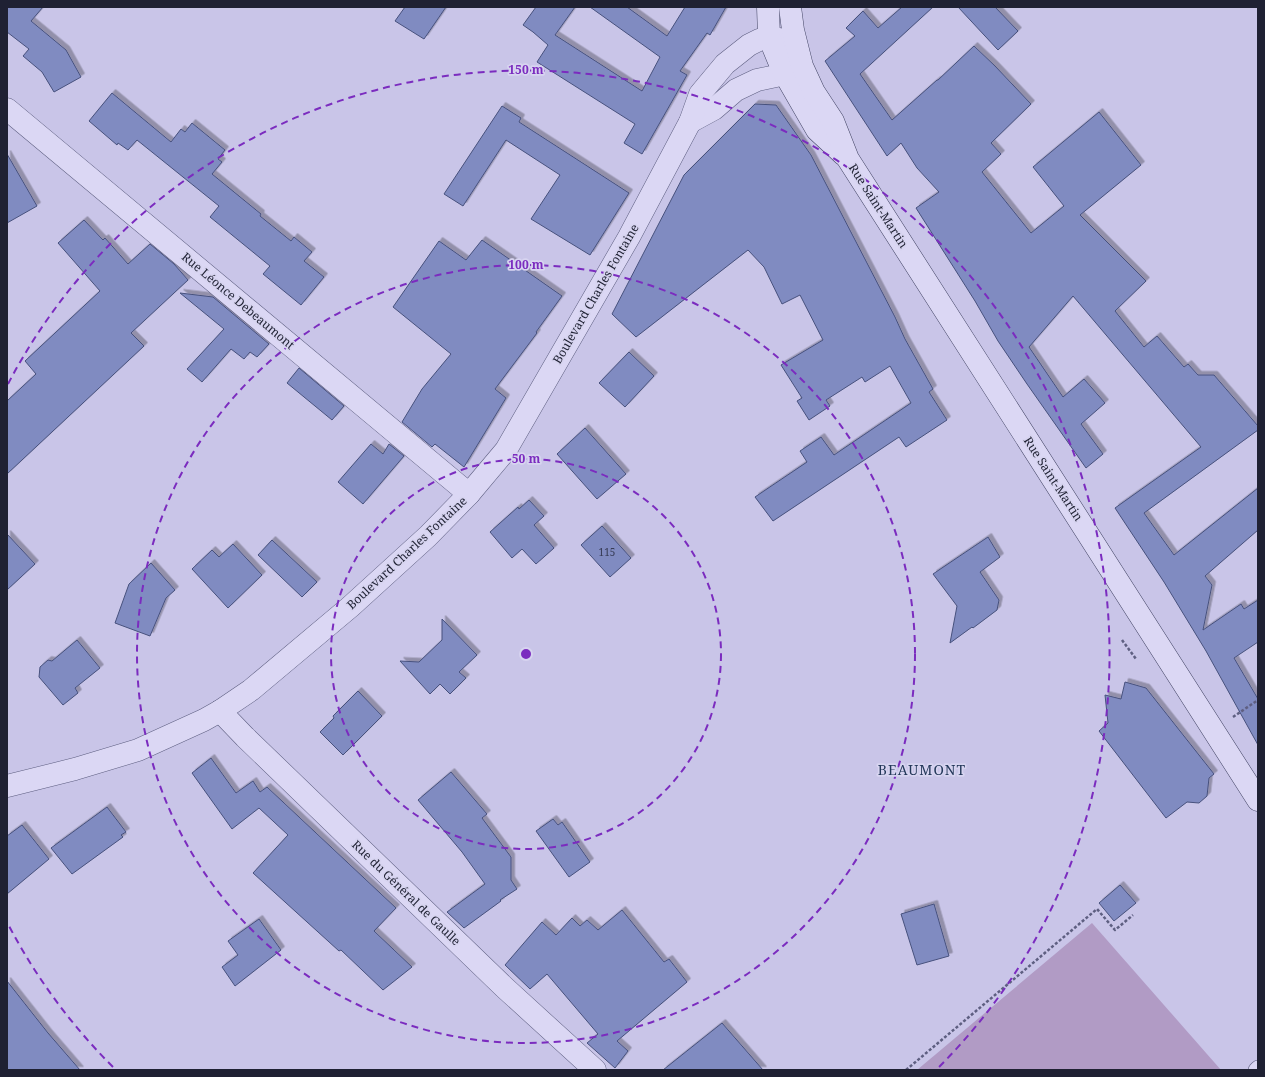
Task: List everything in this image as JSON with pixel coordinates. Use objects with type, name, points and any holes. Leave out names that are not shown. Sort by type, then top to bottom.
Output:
[{"type":"street","points":[[768,7],[784,48],[799,80],[814,92]]},
{"type":"street","points":[[690,122],[714,109],[736,90],[757,80],[776,76],[784,48],[789,7]]},
{"type":"street","name":"Boulevard Charles Fontaine","points":[[7,786],[75,770],[138,750],[204,720],[220,711],[251,690],[350,607],[428,536],[469,494],[506,450],[629,237],[690,122],[700,94],[725,64],[749,45],[759,40],[784,48]]},
{"type":"street","name":"Rue Saint-Martin","points":[[784,48],[802,66],[814,92],[834,121],[848,159],[1258,800]]},
{"type":"street","name":"Rue Saint-Martin","points":[[784,48],[817,130],[848,159]]},
{"type":"street","name":"Rue Léonce Debeaumont","points":[[7,109],[469,494]]},
{"type":"street","name":"Rue du Général de Gaulle","points":[[220,711],[250,743],[505,988],[595,1070]]},
{"type":"path","points":[[1213,730],[1258,700]]},
{"type":"path","points":[[906,1070],[1097,909],[1115,930],[1133,915]]},
{"type":"shaded area","points":[[1092,923],[1221,1070],[917,1070]]},
{"type":"building","points":[[7,7],[43,7],[31,21],[66,50],[81,77],[54,92],[42,72],[23,56],[29,49],[7,32]]},
{"type":"building","points":[[405,7],[446,7],[424,39],[395,21]]},
{"type":"building","points":[[536,7],[575,7],[555,35],[642,91],[660,57],[590,7],[627,7],[667,36],[685,7],[726,7],[710,35],[707,33],[680,71],[687,75],[642,154],[624,143],[635,124],[537,62],[548,45],[523,25]]},
{"type":"building","points":[[902,7],[933,7],[860,74],[892,120],[974,46],[1031,104],[991,143],[1001,154],[982,172],[1031,233],[1064,206],[1033,167],[1099,112],[1141,165],[1080,215],[1146,281],[1115,311],[1144,347],[1157,336],[1184,367],[1188,364],[1198,375],[1214,375],[1258,426],[1258,430],[1144,513],[1174,555],[1258,488],[1258,530],[1205,576],[1212,585],[1203,630],[1241,604],[1244,609],[1258,600],[1258,642],[1234,658],[1258,699],[1258,745],[1206,651],[1164,582],[1115,508],[1201,447],[1073,296],[1029,347],[1063,397],[1084,379],[1105,403],[1081,424],[1103,454],[1086,468],[998,341],[975,301],[916,208],[939,192],[917,168],[901,143],[887,156],[825,61],[855,36],[846,28],[863,11],[878,28]]},
{"type":"building","points":[[958,7],[995,7],[1018,31],[998,50]]},
{"type":"building","points":[[112,93],[171,142],[181,129],[185,132],[192,123],[225,150],[218,159],[222,162],[212,174],[291,241],[294,237],[312,252],[304,261],[324,277],[301,305],[263,274],[270,266],[210,217],[219,206],[137,140],[128,150],[118,143],[117,145],[89,121]]},
{"type":"building","points":[[755,104],[776,105],[811,155],[905,339],[933,389],[929,392],[947,420],[906,447],[899,437],[773,521],[755,497],[807,462],[800,451],[821,437],[834,455],[911,403],[890,366],[865,382],[862,377],[826,400],[830,406],[809,420],[797,401],[802,398],[781,365],[823,340],[800,295],[782,304],[764,267],[748,250],[636,337],[612,314],[684,175]]},
{"type":"building","points":[[502,106],[521,118],[519,122],[629,193],[590,255],[531,219],[560,175],[506,140],[463,206],[444,194]]},
{"type":"building","points":[[7,154],[37,206],[7,223]]},
{"type":"building","points":[[84,220],[103,240],[105,238],[128,264],[150,244],[174,264],[188,280],[131,333],[144,346],[7,474],[7,401],[36,374],[25,361],[100,291],[58,243]]},
{"type":"building","points":[[482,240],[562,296],[536,332],[537,333],[495,389],[506,398],[464,467],[435,444],[432,447],[402,422],[422,389],[451,354],[393,307],[439,241],[466,260]]},
{"type":"building","points":[[180,293],[213,297],[269,344],[257,357],[250,352],[244,359],[231,349],[202,382],[187,369],[224,329]]},
{"type":"building","points":[[629,352],[654,376],[625,407],[599,383]]},
{"type":"building","points":[[299,368],[344,406],[332,420],[287,383]]},
{"type":"building","points":[[585,428],[626,474],[597,499],[557,454]]},
{"type":"building","points":[[371,444],[383,454],[389,444],[404,456],[363,504],[338,482]]},
{"type":"building","points":[[529,500],[544,516],[534,525],[554,548],[536,564],[522,549],[512,558],[490,532],[518,507],[519,509]]},
{"type":"building","points":[[602,526],[631,558],[610,577],[581,545]]},
{"type":"building","points":[[7,534],[35,564],[7,590]]},
{"type":"building","points":[[988,537],[1000,557],[980,572],[999,600],[997,610],[950,643],[957,606],[933,574]]},
{"type":"building","points":[[272,540],[317,582],[302,597],[258,555]]},
{"type":"building","points":[[233,544],[262,575],[228,608],[192,569],[212,550],[219,557]]},
{"type":"building","points":[[151,563],[175,590],[166,598],[150,636],[115,623],[129,584]]},
{"type":"building","points":[[442,619],[477,655],[459,672],[466,678],[450,694],[440,684],[430,694],[400,661],[419,662],[442,640]]},
{"type":"building","points":[[77,640],[100,668],[75,688],[78,693],[63,705],[39,677],[40,667],[48,660],[52,661]]},
{"type":"building","points":[[1125,682],[1146,688],[1214,774],[1209,778],[1207,796],[1199,803],[1187,802],[1166,818],[1099,731],[1108,723],[1105,695],[1121,699]]},
{"type":"building","points":[[358,691],[382,716],[343,755],[320,732],[334,718],[333,716]]},
{"type":"building","points":[[211,758],[236,793],[253,781],[260,792],[267,787],[396,908],[374,931],[412,967],[383,990],[341,950],[339,951],[253,873],[288,835],[259,808],[232,829],[192,773]]},
{"type":"building","points":[[451,772],[487,814],[482,818],[511,857],[511,880],[517,889],[500,900],[501,901],[464,928],[447,912],[485,884],[462,852],[418,800]]},
{"type":"building","points":[[107,807],[126,832],[121,835],[123,837],[72,874],[51,848]]},
{"type":"building","points":[[553,819],[558,825],[562,822],[590,862],[569,877],[536,831]]},
{"type":"building","points":[[22,825],[49,859],[7,894],[7,836]]},
{"type":"building","points":[[1120,885],[1136,903],[1114,921],[1099,903]]},
{"type":"building","points":[[934,904],[949,956],[917,965],[901,914]]},
{"type":"building","points":[[622,910],[664,962],[669,959],[687,982],[617,1041],[628,1051],[615,1068],[587,1043],[598,1034],[547,974],[530,989],[505,965],[542,922],[556,935],[572,918],[580,926],[587,920],[598,930]]},
{"type":"building","points":[[259,919],[281,950],[235,986],[222,967],[238,955],[228,941]]},
{"type":"building","points":[[7,981],[48,1033],[80,1070],[7,1070]]},
{"type":"building","points":[[722,1023],[763,1070],[663,1070]]},
{"type":"district","name":"BEAUMONT","points":[[922,770]]}]
